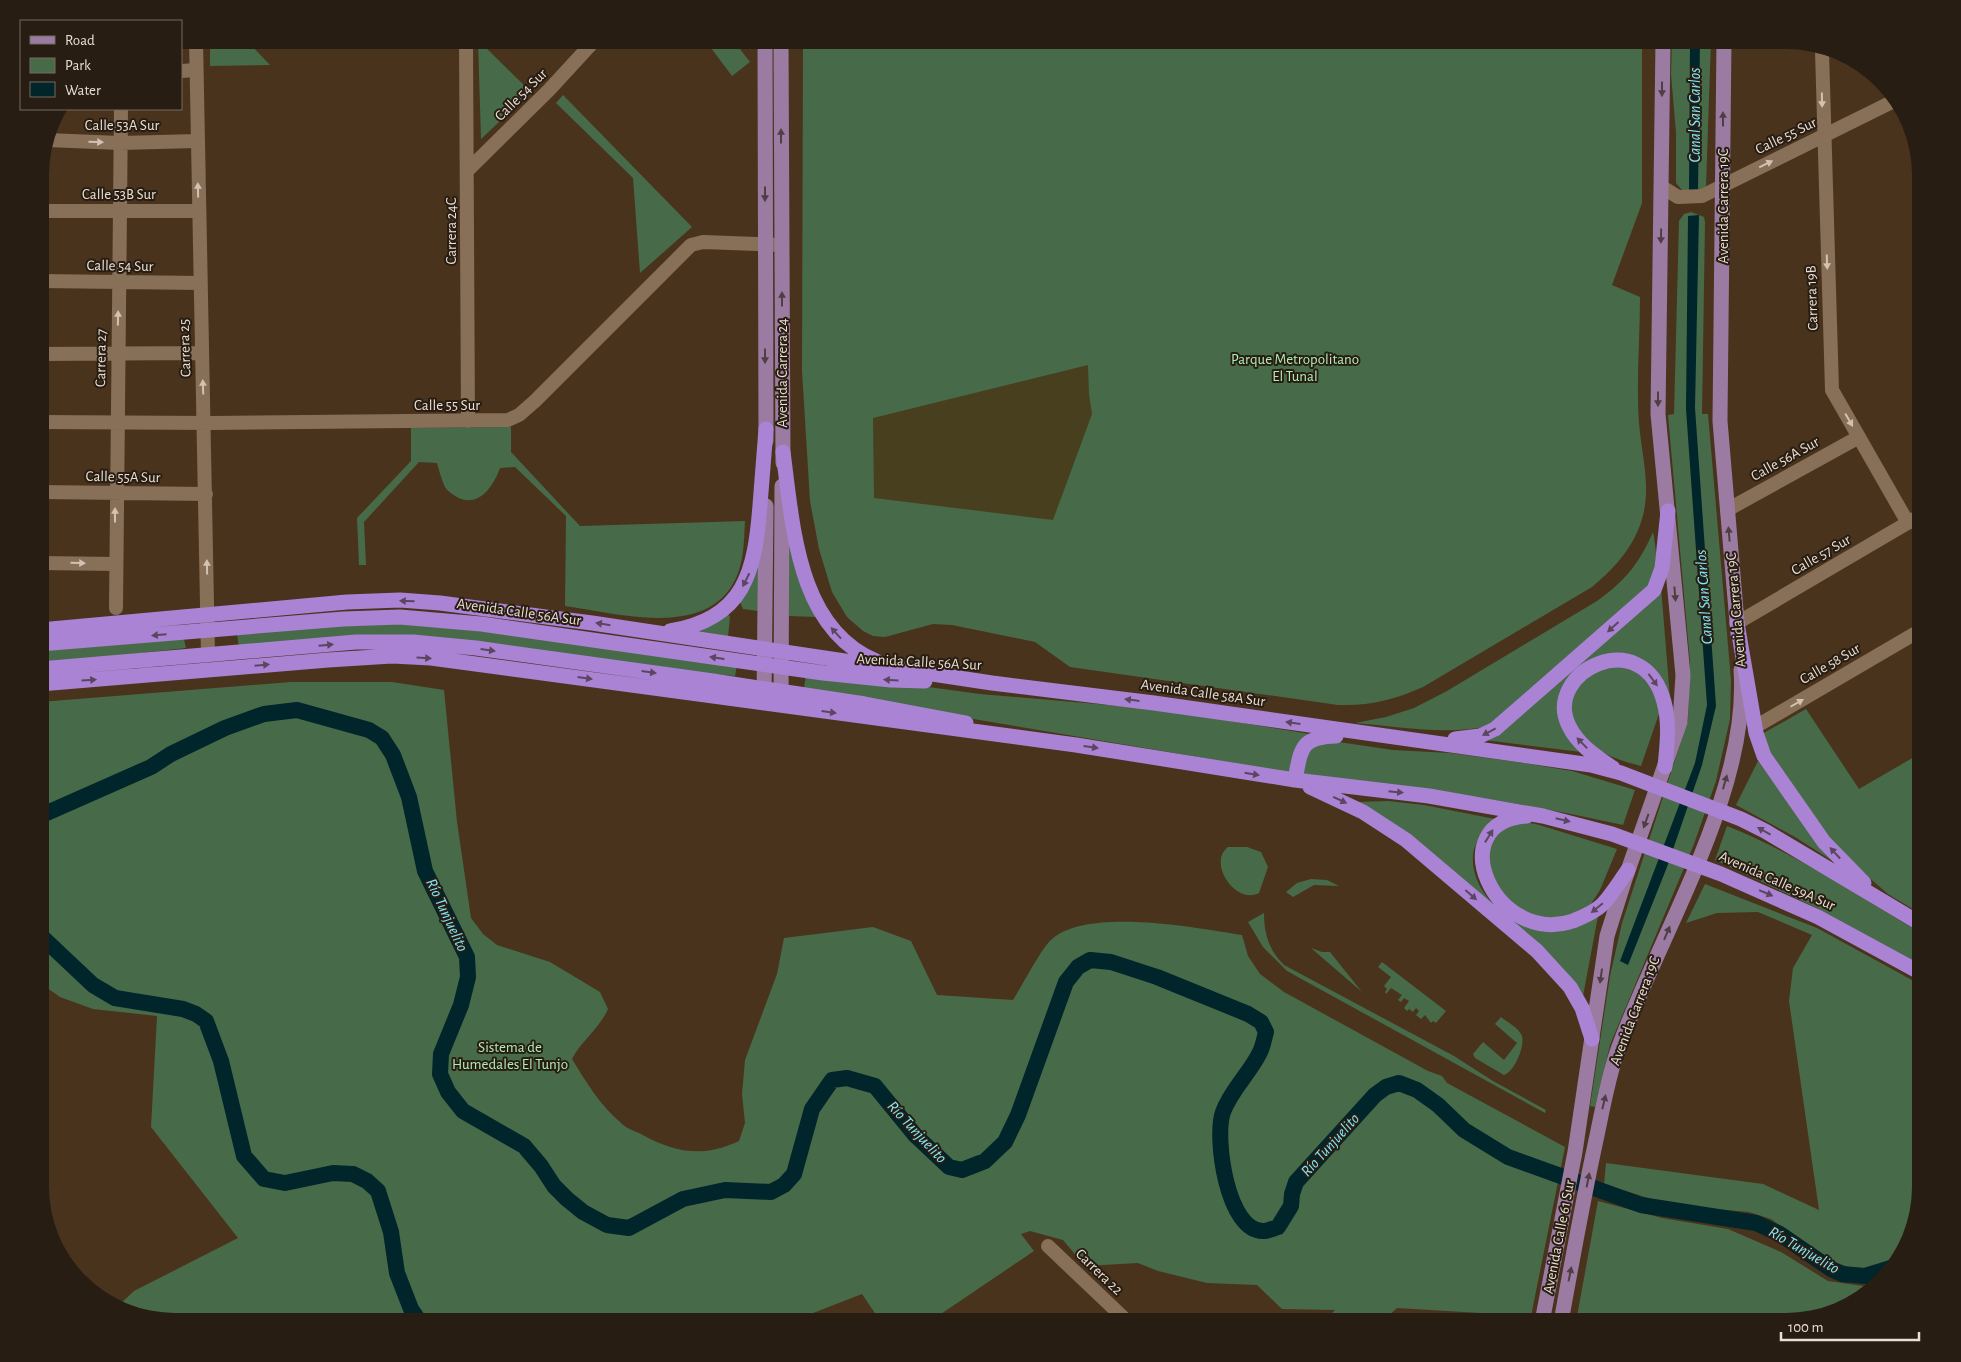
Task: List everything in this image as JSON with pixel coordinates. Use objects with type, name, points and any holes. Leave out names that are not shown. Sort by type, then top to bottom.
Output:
[{"type":"highway","points":[[651,632],[670,631],[701,623],[720,612],[743,586],[750,572],[757,540],[766,429]]},
{"type":"highway","points":[[783,452],[797,544],[804,572],[821,612],[846,644],[892,668]]},
{"type":"highway","points":[[1427,741],[1480,736],[1495,728],[1650,594],[1657,585],[1661,573],[1668,511]]},
{"type":"highway","name":"Avenida Calle 56A Sur","points":[[49,644],[208,624],[348,602],[420,601],[765,649]]},
{"type":"highway","points":[[348,602],[387,617]]},
{"type":"highway","name":"Avenida Calle 56A Sur","points":[[49,629],[99,624],[208,624],[387,617],[481,624],[765,665],[891,680],[992,683]]},
{"type":"highway","points":[[1737,623],[1754,727],[1760,748],[1768,763],[1814,828],[1837,856],[1881,900]]},
{"type":"highway","points":[[65,643],[99,624]]},
{"type":"highway","points":[[49,669],[356,642],[392,641],[461,646],[550,658],[764,696]]},
{"type":"highway","name":"Avenida Calle 58A Sur","points":[[765,649],[992,683],[1427,741],[1582,764],[1628,776]]},
{"type":"highway","points":[[49,683],[365,657],[431,658],[781,698],[1295,780],[1429,796],[1543,816]]},
{"type":"highway","points":[[508,667],[550,658]]},
{"type":"highway","points":[[1628,776],[1587,748],[1569,726],[1566,716],[1567,699],[1574,682],[1584,672],[1598,663],[1611,659],[1625,660],[1638,666],[1650,676],[1659,688],[1664,701],[1668,727],[1665,767]]},
{"type":"highway","points":[[49,671],[59,668]]},
{"type":"highway","points":[[1295,780],[1302,752],[1311,740],[1323,736],[1376,734]]},
{"type":"highway","name":"Avenida Calle 59A Sur","points":[[1628,776],[1741,819],[1912,919]]},
{"type":"highway","points":[[1295,780],[1363,812],[1406,840],[1537,951],[1570,987],[1582,1008],[1592,1039]]},
{"type":"highway","points":[[1543,816],[1508,819],[1490,832],[1485,842],[1482,860],[1484,874],[1491,888],[1513,913],[1524,920],[1549,926],[1578,919],[1602,904],[1628,870]]},
{"type":"highway","name":"Avenida Calle 59A Sur","points":[[1543,816],[1612,834],[1721,874],[1818,917],[1912,968]]},
{"type":"main road","name":"Avenida Carrera 24","points":[[764,696],[766,429],[765,49]]},
{"type":"main road","name":"Avenida Carrera 24","points":[[781,49],[783,452],[781,698]]},
{"type":"main road","name":"Avenida Carrera 19C","points":[[1575,1152],[1607,936],[1680,722],[1682,695],[1668,511],[1658,414],[1663,49]]},
{"type":"main road","name":"Avenida Carrera 19C","points":[[1592,1156],[1616,1056],[1688,884],[1726,782],[1736,741],[1740,708],[1741,677],[1720,421],[1724,49]]},
{"type":"main road","name":"Avenida Calle 61 Sur","points":[[1544,1313],[1575,1152]]},
{"type":"main road","name":"Avenida Calle 61 Sur","points":[[1563,1313],[1592,1156]]},
{"type":"street","name":"Carrera 25","points":[[196,49],[208,655]]},
{"type":"street","name":"Carrera 24C","points":[[466,49],[468,422]]},
{"type":"street","name":"Calle 54 Sur","points":[[468,170],[549,90],[587,49]]},
{"type":"street","name":"Carrera 19B","points":[[1822,54],[1832,390],[1908,523]]},
{"type":"street","points":[[182,71],[196,70]]},
{"type":"street","name":"Calle 55 Sur","points":[[1662,187],[1672,195],[1690,198],[1702,196],[1890,103]]},
{"type":"street","name":"Carrera 27","points":[[116,608],[115,493],[121,110]]},
{"type":"street","name":"Calle 53A Sur","points":[[54,140],[120,143],[197,141]]},
{"type":"street","name":"Calle 53B Sur","points":[[49,211],[198,211]]},
{"type":"street","name":"Calle 55 Sur","points":[[49,422],[505,421],[519,415],[691,245],[703,242],[782,245]]},
{"type":"street","name":"Calle 54 Sur","points":[[49,281],[200,283]]},
{"type":"street","points":[[49,354],[201,353]]},
{"type":"street","name":"Calle 56A Sur","points":[[1727,510],[1859,437]]},
{"type":"street","name":"Calle 55A Sur","points":[[49,492],[206,494]]},
{"type":"street","name":"Calle 57 Sur","points":[[1737,623],[1912,521]]},
{"type":"street","points":[[49,563],[116,564]]},
{"type":"street","name":"Calle 58 Sur","points":[[1754,727],[1912,638]]},
{"type":"street","name":"Carrera 22","points":[[1048,1246],[1119,1313]]},
{"type":"green space","points":[[210,49],[255,49],[270,65],[210,66]]},
{"type":"green space","points":[[478,49],[487,49],[531,92],[481,139]]},
{"type":"green space","points":[[712,49],[740,49],[750,62],[732,76]]},
{"type":"green space","name":"Parque Metropolitano El Tunal","points":[[803,49],[1642,49],[1642,203],[1612,285],[1640,297],[1638,408],[1646,477],[1646,495],[1641,523],[1636,535],[1621,558],[1592,587],[1423,687],[1392,699],[1371,703],[1338,705],[1070,667],[1035,642],[952,625],[933,624],[885,637],[873,636],[863,631],[847,617],[832,592],[819,549],[810,501],[802,371]]},
{"type":"green space","points":[[1672,49],[1711,49],[1706,186],[1699,191],[1682,190],[1676,183],[1676,133],[1671,74]]},
{"type":"green space","points":[[563,95],[692,227],[640,273],[633,178],[556,103]]},
{"type":"green space","points":[[1691,212],[1704,217],[1705,222],[1702,414],[1708,414],[1731,680],[1730,719],[1716,781],[1694,844],[1610,1045],[1595,1107],[1590,1106],[1610,976],[1622,923],[1688,720],[1690,662],[1668,415],[1674,414],[1679,221],[1684,214]]},
{"type":"green space","points":[[511,427],[511,452],[580,526],[745,521],[741,565],[736,578],[723,597],[705,610],[683,616],[659,618],[634,617],[565,606],[566,516],[515,467],[500,468],[489,489],[478,498],[463,500],[447,490],[437,463],[419,462],[364,522],[366,565],[359,565],[357,518],[411,461],[411,428]]},
{"type":"green space","points":[[788,522],[816,617],[789,616]]},
{"type":"green space","points":[[1653,532],[1656,559],[1649,585],[1488,726],[1472,729],[1439,730],[1355,723],[1386,717],[1414,708],[1447,691],[1597,601],[1616,586],[1637,563]]},
{"type":"green space","points":[[760,556],[758,611],[743,609],[739,600]]},
{"type":"green space","points":[[1661,587],[1670,698],[1657,675],[1600,657],[1559,707],[1565,732],[1581,752],[1485,740]]},
{"type":"green space","points":[[727,613],[730,617],[728,637],[688,632]]},
{"type":"green space","points":[[417,623],[737,665],[735,676],[653,668],[526,649],[239,648],[237,634],[304,627]]},
{"type":"green space","points":[[184,639],[186,648],[49,663],[49,650]]},
{"type":"green space","points":[[1619,663],[1646,678],[1662,705],[1641,766],[1613,757],[1598,749],[1580,734],[1571,713],[1573,696],[1581,681],[1593,670]]},
{"type":"green space","points":[[806,675],[906,684],[980,694],[1155,709],[1310,734],[1293,773],[878,703],[804,688]]},
{"type":"green space","name":"Sistema de Humedales El Tunjo","points":[[291,682],[392,682],[444,690],[457,822],[471,918],[483,934],[497,945],[550,962],[600,992],[608,1009],[605,1016],[580,1046],[572,1059],[600,1101],[623,1125],[666,1146],[677,1149],[689,1151],[713,1150],[739,1141],[745,1123],[742,1094],[745,1060],[777,974],[784,938],[873,927],[911,941],[937,995],[1013,1000],[1048,943],[1069,929],[1091,924],[1144,922],[1242,935],[1248,956],[1260,974],[1284,992],[1428,1071],[1442,1076],[1447,1083],[1565,1147],[1532,1313],[1481,1313],[1397,1308],[1392,1313],[1332,1313],[1335,1310],[1282,1309],[1257,1285],[1207,1283],[1158,1271],[1138,1263],[1085,1266],[1063,1240],[1030,1231],[1021,1234],[1034,1251],[942,1313],[875,1313],[862,1294],[813,1313],[175,1313],[151,1311],[135,1307],[123,1302],[134,1291],[238,1238],[151,1127],[157,1016],[93,1009],[60,997],[49,989],[49,701]]},
{"type":"green space","points":[[1806,709],[1859,789],[1912,758],[1912,909],[1888,894],[1843,855],[1774,765],[1762,734]]},
{"type":"green space","points":[[1325,740],[1393,750],[1450,753],[1524,763],[1572,771],[1635,790],[1623,825],[1463,795],[1301,774],[1305,754]]},
{"type":"green space","points":[[1758,761],[1831,860],[1795,837],[1736,805]]},
{"type":"green space","points":[[1388,801],[1424,805],[1495,819],[1476,845],[1473,855],[1474,869],[1478,883],[1496,907],[1520,924],[1534,929],[1553,932],[1573,927],[1598,916],[1583,996],[1357,802]]},
{"type":"green space","points":[[1516,821],[1536,824],[1617,849],[1600,890],[1587,910],[1547,921],[1534,919],[1521,912],[1499,890],[1491,876],[1487,862],[1488,848],[1495,833]]},
{"type":"green space","points":[[1727,826],[1777,849],[1912,928],[1912,960],[1817,908],[1715,860]]},
{"type":"green space","points":[[1228,847],[1247,847],[1261,852],[1268,867],[1259,893],[1250,895],[1242,893],[1227,881],[1221,863],[1222,854]]},
{"type":"green space","points":[[1311,879],[1327,880],[1339,886],[1314,885],[1293,897],[1286,892],[1297,883]]},
{"type":"green space","points":[[1705,884],[1817,928],[1912,980],[1912,1195],[1906,1227],[1887,1263],[1858,1271],[1825,1258],[1771,1219],[1749,1212],[1704,1208],[1651,1199],[1604,1184],[1606,1163],[1763,1184],[1819,1210],[1789,1001],[1793,968],[1812,935],[1758,912],[1717,913],[1686,923]]},
{"type":"green space","points":[[1264,913],[1268,941],[1284,965],[1454,1056],[1493,1081],[1546,1110],[1545,1113],[1287,971],[1263,947],[1248,922]]},
{"type":"green space","points":[[1311,948],[1322,952],[1330,952],[1362,992]]},
{"type":"green space","points":[[1382,962],[1446,1011],[1436,1023],[1433,1021],[1431,1023],[1425,1015],[1421,1019],[1416,1015],[1419,1011],[1416,1008],[1413,1012],[1409,1009],[1407,1011],[1404,1008],[1409,1001],[1404,998],[1401,1002],[1398,1000],[1402,995],[1391,988],[1386,994],[1387,989],[1384,986],[1391,977],[1378,967]]},
{"type":"green space","points":[[1501,1017],[1513,1025],[1522,1036],[1522,1046],[1515,1064],[1504,1075],[1475,1058],[1473,1054],[1483,1042],[1504,1060],[1517,1043],[1495,1024]]},
{"type":"green space","points":[[1598,1201],[1662,1218],[1728,1229],[1781,1252],[1828,1281],[1864,1286],[1842,1300],[1826,1307],[1802,1312],[1578,1313]]},
{"type":"sand","points":[[1088,365],[1092,414],[1053,520],[874,498],[873,418]]},
{"type":"water","name":"Canal San Carlos","points":[[1690,49],[1700,49],[1698,191],[1689,191]]},
{"type":"water","name":"Canal San Carlos","points":[[1699,215],[1695,408],[1716,706],[1702,765],[1667,867],[1628,965],[1620,961],[1695,763],[1707,705],[1686,409],[1688,216]]},
{"type":"waterway","name":"Río Tunjuelito","points":[[49,812],[151,767],[171,754],[225,728],[264,714],[297,710],[369,730],[382,738],[393,755],[409,797],[425,871],[467,957],[468,977],[461,1005],[441,1054],[440,1074],[448,1092],[463,1111],[524,1146],[541,1166],[554,1186],[567,1199],[583,1212],[607,1225],[629,1228],[683,1199],[725,1190],[771,1192],[784,1185],[794,1174],[812,1109],[832,1080],[847,1078],[875,1086],[915,1135],[949,1167],[962,1170],[985,1161],[1005,1142],[1018,1115],[1066,982],[1078,967],[1090,960],[1111,962],[1157,977],[1248,1014],[1261,1022],[1266,1032],[1262,1049],[1226,1104],[1221,1124],[1220,1141],[1226,1182],[1232,1201],[1241,1217],[1251,1227],[1264,1231],[1278,1227],[1291,1206],[1296,1182],[1375,1095],[1386,1087],[1399,1083],[1417,1090],[1438,1105],[1464,1130],[1508,1157],[1641,1205],[1756,1223],[1780,1234],[1831,1269],[1842,1274],[1865,1276],[1879,1272]]},
{"type":"waterway","name":"Río Tunjuelito","points":[[49,943],[93,985],[115,998],[183,1009],[196,1014],[206,1021],[221,1061],[244,1156],[264,1179],[285,1183],[333,1173],[353,1174],[367,1181],[378,1191],[391,1232],[397,1273],[414,1313]]}]
